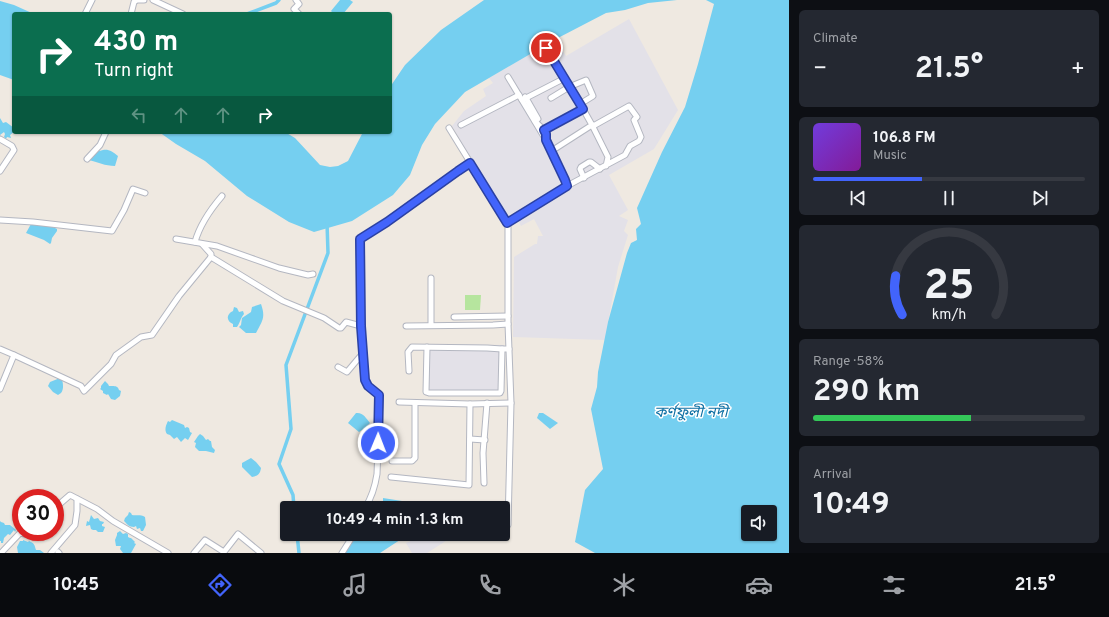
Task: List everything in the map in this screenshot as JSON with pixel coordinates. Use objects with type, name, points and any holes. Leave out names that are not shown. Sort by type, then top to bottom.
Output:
[{"type":"street","points":[[86,12],[92,0]]},
{"type":"street","points":[[132,12],[134,2],[137,0],[144,0]]},
{"type":"street","points":[[153,0],[179,12]]},
{"type":"street","points":[[296,0],[299,4],[294,9],[297,12]]},
{"type":"street","points":[[546,48],[592,125],[608,157],[606,166]]},
{"type":"street","points":[[507,223],[567,186],[625,155],[630,146],[639,141],[641,137],[634,120],[637,117],[629,106],[595,125],[592,125],[553,150],[546,140],[546,134],[542,126],[535,121],[538,119],[524,98],[518,95],[508,77]]},
{"type":"street","points":[[524,98],[565,78]]},
{"type":"street","points":[[544,130],[581,107],[593,96],[586,80],[569,87],[551,98]]},
{"type":"street","points":[[461,125],[518,95]]},
{"type":"street","points":[[524,98],[546,140],[567,186]]},
{"type":"street","points":[[449,128],[507,223],[508,324],[511,403],[509,501]]},
{"type":"street","points":[[87,159],[100,145],[105,134]]},
{"type":"street","points":[[0,139],[12,146],[14,150],[0,171]]},
{"type":"street","points":[[584,178],[580,169],[581,166],[591,162],[600,169]]},
{"type":"street","points":[[369,501],[374,490],[377,474],[380,398],[378,393],[366,383],[361,326],[360,239],[387,222],[470,163]]},
{"type":"street","points":[[0,220],[33,222],[112,231],[124,210],[133,189],[145,193]]},
{"type":"street","points":[[195,242],[198,230],[222,196]]},
{"type":"street","points":[[176,240],[217,246],[279,268],[308,275],[313,274]]},
{"type":"street","points":[[202,244],[211,254],[211,257],[283,301],[324,318],[339,328],[341,328],[346,322],[361,326]]},
{"type":"street","points":[[0,349],[81,386],[84,391],[111,364],[116,355],[140,337],[152,335],[179,296],[211,257]]},
{"type":"street","points":[[430,325],[431,278]]},
{"type":"street","points":[[454,317],[508,316]]},
{"type":"street","points":[[406,326],[508,324]]},
{"type":"street","points":[[409,371],[409,350],[412,347],[509,349]]},
{"type":"street","points":[[427,347],[426,392],[429,393],[500,393],[502,349]]},
{"type":"street","points":[[338,368],[347,372],[363,353]]},
{"type":"street","points":[[0,389],[14,355]]},
{"type":"street","points":[[398,402],[470,404],[511,403]]},
{"type":"street","points":[[392,461],[412,461],[415,458],[415,403]]},
{"type":"street","points":[[484,483],[483,453],[488,403]]},
{"type":"street","points":[[391,477],[470,485],[470,404]]},
{"type":"street","points":[[470,439],[484,440]]},
{"type":"street","points":[[64,500],[70,495],[97,509],[113,521],[168,553]]},
{"type":"street","points":[[51,553],[75,525],[77,499]]},
{"type":"street","points":[[194,553],[205,540],[224,552],[238,534],[261,553]]},
{"type":"street","points":[[2,553],[12,541]]},
{"type":"street","points":[[342,553],[350,541]]},
{"type":"shaded area","points":[[629,19],[678,110],[654,149],[609,175],[628,210],[619,216],[628,220],[624,231],[628,235],[618,267],[605,340],[513,337],[514,257],[537,244],[538,236],[543,236],[534,219],[521,226],[514,212],[505,217],[452,126],[464,111],[486,96],[483,89],[493,83],[489,78],[556,39],[566,56]]},
{"type":"shaded area","points":[[424,344],[504,345],[503,396],[424,395]]},
{"type":"shaded area","points":[[411,541],[446,541],[427,553],[412,553],[406,543]]},
{"type":"green space","points":[[465,295],[481,295],[480,310],[465,310]]},
{"type":"water","points":[[340,0],[350,0],[353,2],[345,12],[331,11]]},
{"type":"water","points":[[484,0],[677,0],[648,3],[625,10],[606,13],[556,39],[465,92],[435,124],[422,145],[410,175],[393,195],[352,221],[314,232],[289,222],[247,196],[205,161],[162,134],[288,134],[295,138],[320,165],[330,167],[338,166],[348,161],[362,134],[392,134],[392,84],[405,65],[441,30]]},
{"type":"water","name":"কর্ণফুলী নদী","points":[[706,0],[789,0],[789,553],[595,553],[575,542],[585,490],[603,469],[591,409],[597,387],[598,372],[608,322],[627,253],[631,243],[637,240],[636,229],[641,224],[637,208],[662,152],[685,107],[714,4]]},
{"type":"water","points":[[0,1],[30,12],[12,12],[12,79],[0,75]]},
{"type":"water","points":[[0,118],[3,123],[6,122],[12,126],[12,134],[10,135],[11,138],[7,137],[6,139],[4,137],[4,132],[0,135]]},
{"type":"water","points":[[103,150],[111,151],[118,156],[115,166],[88,160],[96,152]]},
{"type":"water","points":[[31,224],[53,226],[57,229],[50,244],[26,233]]},
{"type":"water","points":[[261,304],[263,319],[256,333],[246,333],[239,327],[241,325],[242,318],[251,312],[252,307]]},
{"type":"water","points":[[234,307],[237,308],[239,312],[243,311],[244,314],[237,327],[233,327],[233,324],[228,319],[229,314],[233,311]]},
{"type":"water","points":[[60,378],[62,379],[63,388],[61,393],[58,395],[48,386],[50,382]]},
{"type":"water","points":[[105,381],[109,386],[114,386],[121,391],[120,396],[115,400],[111,399],[108,394],[103,393],[100,389]]},
{"type":"water","points":[[356,413],[362,414],[370,423],[359,432],[348,423]]},
{"type":"water","points":[[539,413],[543,413],[558,423],[550,429],[537,418]]},
{"type":"water","points":[[172,420],[184,425],[185,428],[189,428],[190,432],[192,433],[188,440],[185,438],[181,442],[177,437],[174,439],[167,434],[165,429],[168,421],[170,422]]},
{"type":"water","points":[[200,434],[206,440],[208,439],[211,441],[212,447],[215,450],[214,453],[199,451],[195,447],[196,443],[194,442]]},
{"type":"water","points":[[251,458],[261,468],[260,472],[256,476],[252,477],[242,467],[242,463]]},
{"type":"water","points":[[383,498],[402,501],[383,501]]},
{"type":"water","points":[[129,512],[132,515],[145,517],[146,525],[143,531],[141,531],[140,528],[137,529],[136,526],[129,526],[124,521]]},
{"type":"water","points":[[91,515],[94,519],[98,518],[100,521],[104,522],[102,524],[102,526],[105,527],[103,532],[98,532],[91,529],[90,525],[86,526]]},
{"type":"water","points":[[0,521],[5,525],[12,527],[12,532],[4,538],[3,543],[0,541]]},
{"type":"water","points":[[120,531],[123,534],[128,534],[128,537],[131,538],[136,544],[131,553],[123,553],[120,549],[121,546],[116,546],[115,540],[117,533]]},
{"type":"water","points":[[20,541],[29,541],[34,545],[36,550],[40,550],[44,553],[18,553],[17,547]]},
{"type":"water","points":[[352,541],[398,541],[380,553],[345,553]]},
{"type":"waterway","points":[[252,12],[276,3],[279,0]]},
{"type":"waterway","points":[[293,501],[293,495],[279,464],[291,429],[286,365],[328,253],[327,223]]},
{"type":"waterway","points":[[298,541],[299,553]]},
{"type":"route","points":[[378,443],[379,395],[367,385],[365,380],[361,336],[359,240],[470,163],[507,223],[567,186],[546,140],[544,130],[583,109],[546,48]]}]
